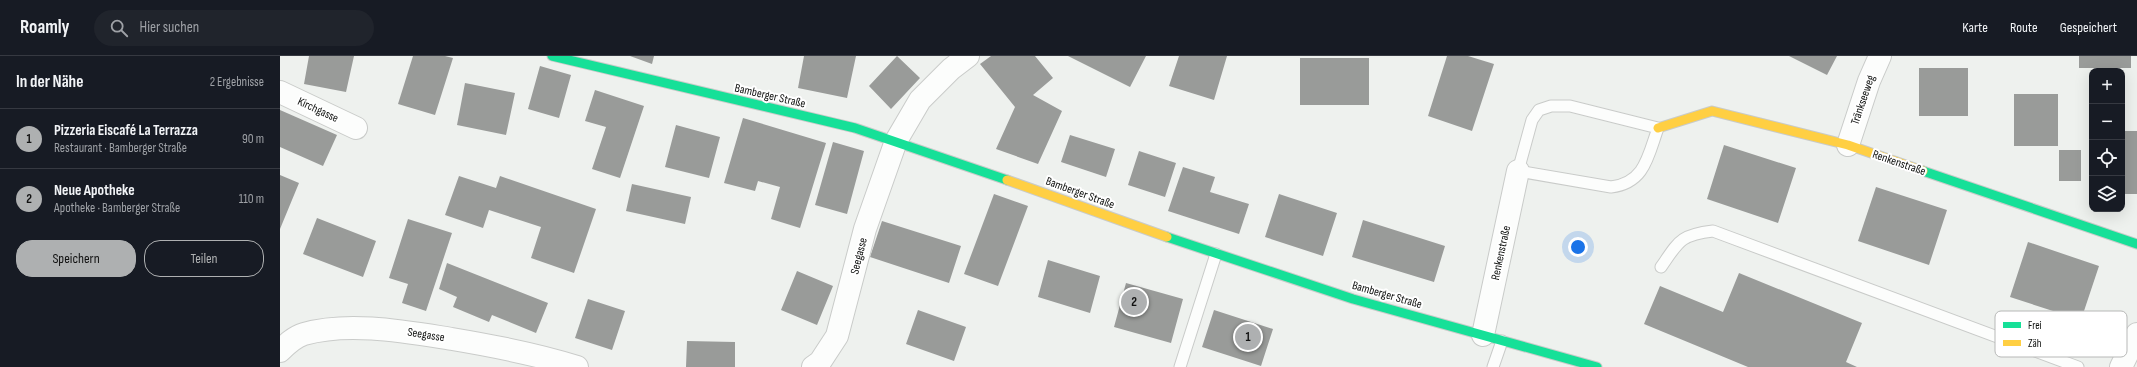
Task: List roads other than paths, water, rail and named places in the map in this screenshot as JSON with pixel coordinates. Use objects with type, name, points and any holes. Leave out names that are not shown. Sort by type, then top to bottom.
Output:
[{"type":"main road","name":"Bamberger Straße","points":[[552,56],[855,128],[896,140],[1216,254],[1353,299],[1597,367]]},
{"type":"main road","name":"Renkenstraße","points":[[1658,128],[1712,111],[1848,145],[2137,244]]},
{"type":"street","name":"Seegasse","points":[[813,367],[820,362],[837,336],[866,229],[896,140],[920,100],[951,69],[968,56]]},
{"type":"street","name":"Tränkseeweg","points":[[1848,145],[1869,81],[1880,56]]},
{"type":"street","name":"Kirchgasse","points":[[280,92],[356,128]]},
{"type":"street","name":"Renkenstraße","points":[[1493,338],[1518,171]]},
{"type":"street","name":"Seegasse","points":[[280,351],[290,341],[303,334],[346,329],[379,329],[501,347],[577,367]]},
{"type":"street","points":[[2127,356],[2137,334]]},
{"type":"street","points":[[2122,367],[2127,357]]},
{"type":"lane","points":[[1551,106],[1570,106],[1658,128],[1645,163],[1636,178],[1625,186],[1611,188],[1518,171],[1532,120],[1538,110],[1551,106]]},
{"type":"lane","points":[[1661,267],[1677,244],[1691,234],[1713,231],[1995,336]]},
{"type":"lane","points":[[1180,367],[1216,254]]},
{"type":"lane","points":[[1493,338],[1493,367]]},
{"type":"lane","points":[[2051,357],[2078,367]]},
{"type":"place","name":"Neue Apotheke","points":[[1134,302]]},
{"type":"place","name":"Pizzeria Eiscafé La Terrazza","points":[[1248,337]]}]
